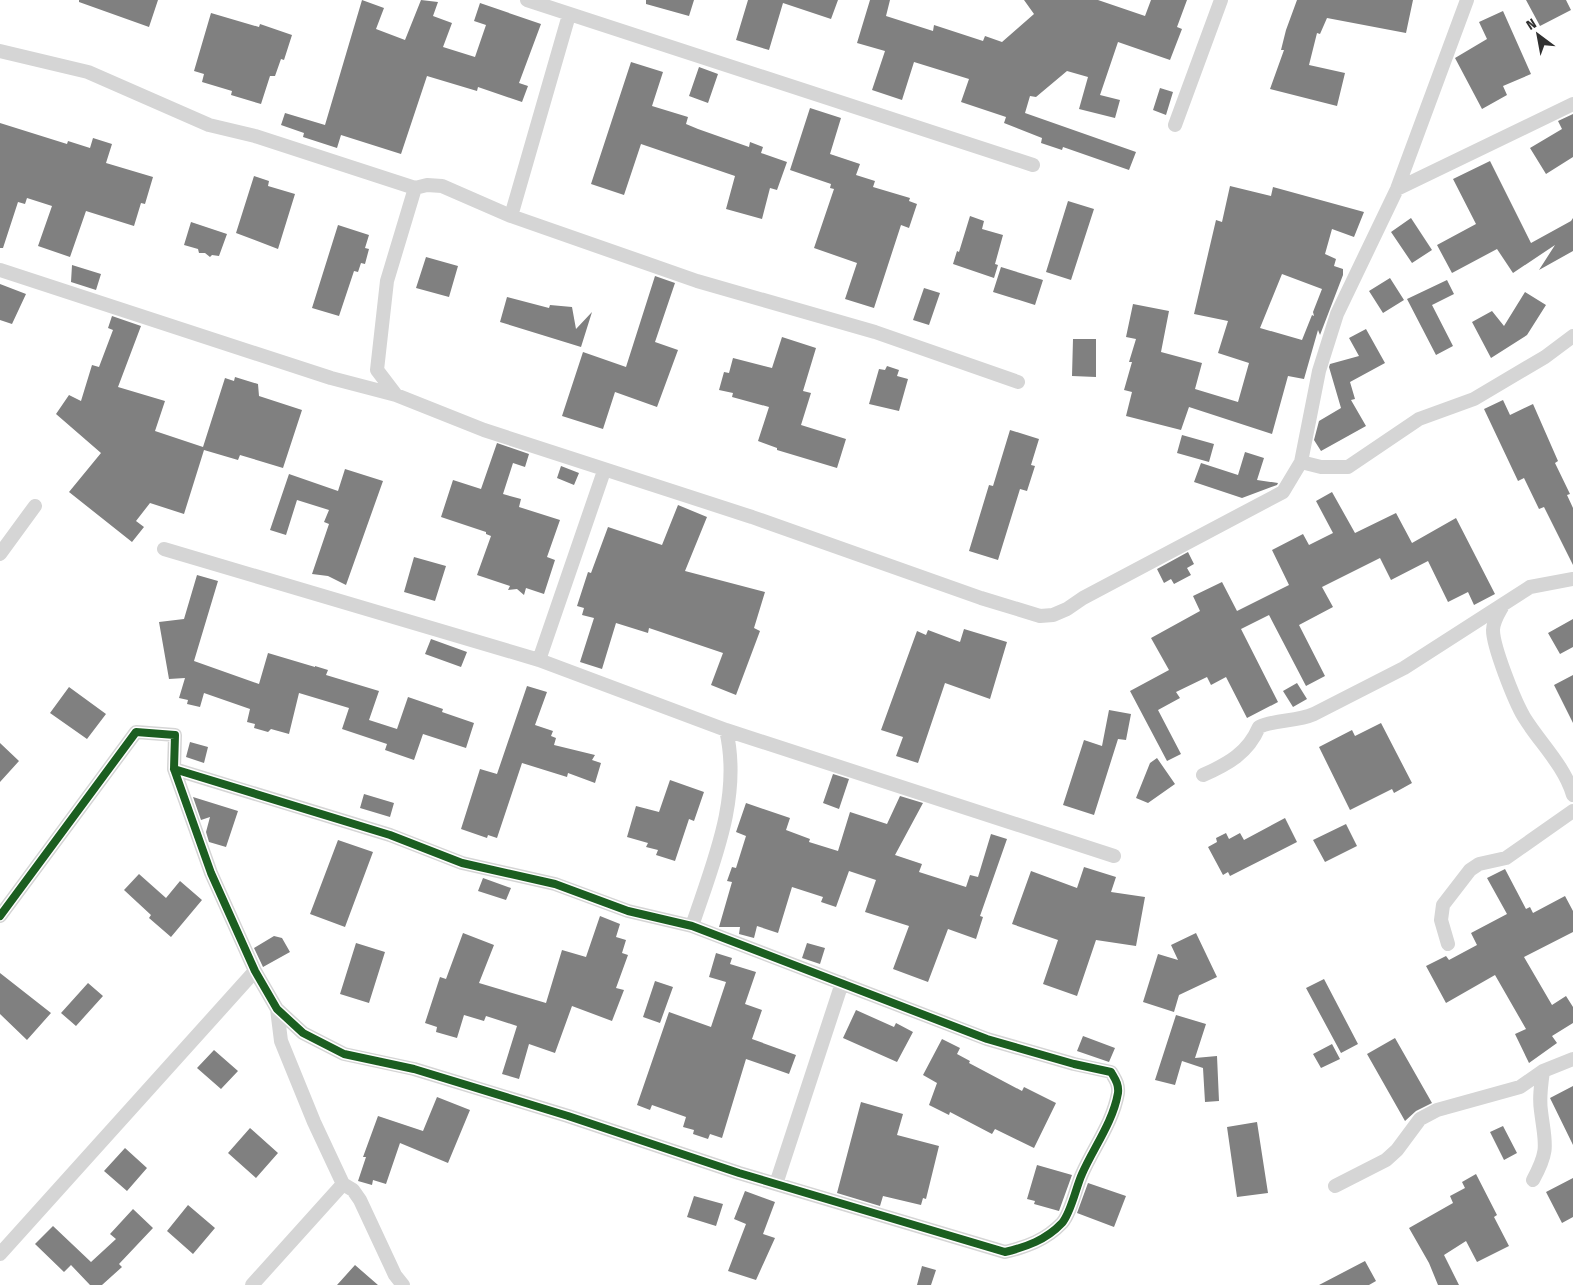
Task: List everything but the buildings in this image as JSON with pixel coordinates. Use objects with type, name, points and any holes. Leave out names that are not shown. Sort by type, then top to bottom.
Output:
[{"type":"street","points":[[527,0],[1033,165]]},
{"type":"street","points":[[1175,125],[1221,0]]},
{"type":"street","points":[[0,270],[353,384],[396,395],[484,430],[604,471],[752,517],[981,598],[1040,616],[1053,615],[1067,610],[1083,598],[1283,492],[1301,462],[1319,370],[1337,314],[1398,189],[1467,0]]},
{"type":"street","points":[[511,216],[569,15]]},
{"type":"street","points":[[0,51],[88,72],[209,125],[256,136],[415,188],[427,185],[442,186],[511,216],[697,281],[875,332],[1018,382]]},
{"type":"street","points":[[1398,189],[1573,104]]},
{"type":"street","points":[[396,395],[377,370],[387,281],[415,188]]},
{"type":"street","points":[[1301,462],[1336,468],[1348,467],[1419,419],[1474,399],[1545,357],[1573,336]]},
{"type":"street","points":[[353,384],[377,370]]},
{"type":"street","points":[[539,660],[604,471]]},
{"type":"street","points":[[0,554],[35,506]]},
{"type":"street","points":[[164,549],[539,660],[726,730],[1114,856]]},
{"type":"street","points":[[1203,775],[1228,764],[1240,755],[1255,736],[1259,727],[1270,722],[1304,718],[1314,714],[1404,668],[1454,634],[1504,605],[1530,587],[1573,579]]},
{"type":"street","points":[[1504,605],[1496,617],[1493,630],[1503,666],[1523,715],[1560,766],[1573,794]]},
{"type":"street","points":[[692,926],[729,808],[732,772],[726,730]]},
{"type":"street","points":[[0,916],[136,732],[175,735],[174,769],[211,874],[255,971],[277,1009],[303,1033],[344,1054],[414,1070],[568,1116],[776,1184],[1005,1252],[1035,1243],[1050,1234],[1064,1221],[1081,1175],[1111,1116],[1118,1092],[1117,1081],[1110,1072],[1074,1064],[987,1039],[692,926],[628,911],[555,884],[462,863],[390,835],[174,769]]},
{"type":"street","points":[[1448,944],[1441,920],[1443,905],[1470,870],[1479,864],[1506,858],[1573,811]]},
{"type":"street","points":[[0,1254],[255,971]]},
{"type":"street","points":[[776,1184],[842,983]]},
{"type":"street","points":[[277,1009],[281,1041],[314,1122],[343,1184],[352,1190],[360,1200],[395,1275],[403,1285]]},
{"type":"street","points":[[1335,1186],[1386,1160],[1397,1150],[1420,1119],[1437,1110],[1520,1086],[1543,1071],[1573,1059]]},
{"type":"street","points":[[1533,1180],[1544,1161],[1546,1146],[1540,1111],[1543,1071]]},
{"type":"street","points":[[252,1285],[343,1184]]},
{"type":"cycle path","points":[[0,916],[136,732],[175,735],[174,769],[211,873],[255,971],[277,1009],[303,1033],[344,1054],[414,1069],[568,1116],[739,1173],[1005,1252],[1035,1242],[1049,1234],[1062,1223],[1071,1207],[1082,1174],[1116,1104],[1118,1090],[1111,1072],[1074,1064],[987,1039],[692,926],[628,911],[555,884],[462,863],[390,835],[174,769]]}]
